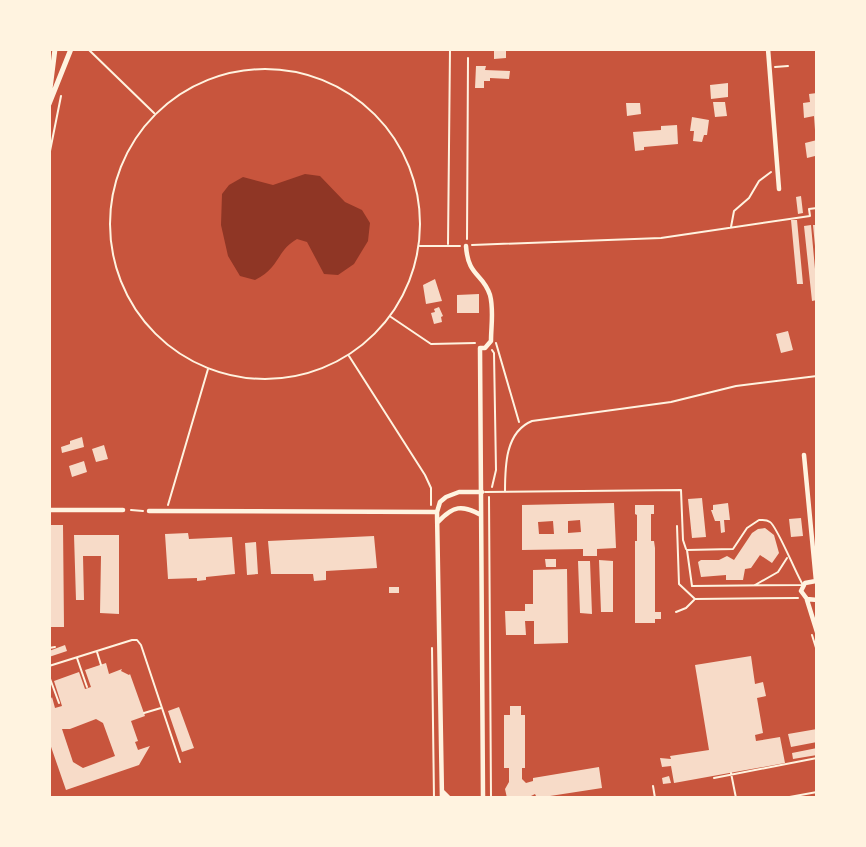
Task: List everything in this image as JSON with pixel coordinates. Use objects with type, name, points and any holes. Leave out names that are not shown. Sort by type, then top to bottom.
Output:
[{"type":"main road","points":[[49,97],[55,49]]},
{"type":"main road","points":[[49,104],[71,49]]},
{"type":"street","points":[[768,49],[779,189]]},
{"type":"street","points":[[466,246],[470,268],[489,292],[492,303],[491,341],[480,348],[480,798]]},
{"type":"street","points":[[804,455],[817,581],[810,580],[803,585],[802,591],[817,632]]},
{"type":"street","points":[[442,798],[437,512],[440,502],[452,494],[482,492]]},
{"type":"street","points":[[437,524],[456,508],[463,507],[482,516]]},
{"type":"street","points":[[49,510],[123,510]]},
{"type":"street","points":[[149,511],[437,512]]},
{"type":"street","points":[[804,601],[817,600]]},
{"type":"street","points":[[442,790],[449,798]]},
{"type":"lane","points":[[505,492],[509,451],[520,427],[531,421],[671,402],[736,386],[817,376]]},
{"type":"lane","points":[[482,492],[681,489],[682,540],[687,550],[692,586],[803,585],[775,526],[765,520],[752,523],[733,549],[687,550]]},
{"type":"lane","points":[[754,586],[778,572],[788,557]]},
{"type":"lane","points":[[49,666],[132,640],[140,642],[180,762]]},
{"type":"lane","points":[[49,648],[55,647]]},
{"type":"lane","points":[[97,651],[101,665]]},
{"type":"lane","points":[[77,657],[87,687]]},
{"type":"lane","points":[[49,676],[59,703]]},
{"type":"lane","points":[[144,713],[162,708]]},
{"type":"lane","points":[[653,786],[655,798]]},
{"type":"path","points":[[88,49],[155,114]]},
{"type":"path","points":[[448,245],[450,49]]},
{"type":"path","points":[[466,246],[468,58]]},
{"type":"path","points":[[769,68],[788,66]]},
{"type":"path","points":[[281,69],[334,85],[358,99],[378,118],[395,140],[408,164],[417,191],[420,218],[419,246],[409,283],[390,316],[371,338],[330,366],[288,378],[245,378],[208,368],[184,357],[151,329],[126,294],[112,253],[110,210],[113,189],[129,148],[155,114],[176,96],[200,82],[226,73],[281,69]]},
{"type":"path","points":[[49,156],[61,93]]},
{"type":"path","points":[[731,228],[734,211],[749,198],[759,181],[777,168]]},
{"type":"path","points":[[419,246],[661,238],[810,216],[809,209],[817,208]]},
{"type":"path","points":[[390,316],[431,344],[485,343],[494,353],[496,470],[492,496],[489,497],[491,798]]},
{"type":"path","points":[[491,326],[520,427]]},
{"type":"path","points":[[349,355],[425,475],[431,488],[431,503]]},
{"type":"path","points":[[166,511],[208,368]]},
{"type":"path","points":[[123,510],[149,511]]},
{"type":"path","points":[[677,520],[679,584],[695,599]]},
{"type":"path","points":[[793,589],[793,597]]},
{"type":"path","points":[[676,612],[686,608],[695,599],[793,597],[804,601]]},
{"type":"path","points":[[810,627],[817,651]]},
{"type":"path","points":[[714,778],[817,758]]},
{"type":"path","points":[[731,774],[736,798]]},
{"type":"path","points":[[784,798],[817,792]]},
{"type":"shaded area","points":[[305,174],[320,176],[345,202],[362,210],[370,223],[368,241],[354,264],[338,275],[324,274],[307,242],[297,239],[263,275],[255,280],[240,276],[228,256],[221,225],[222,194],[229,185],[243,177],[273,185]]},
{"type":"building","points":[[494,49],[506,49],[506,58],[494,59]]},
{"type":"building","points":[[476,66],[486,66],[485,70],[510,71],[509,79],[490,78],[490,81],[484,81],[484,88],[475,88]]},
{"type":"building","points":[[728,83],[728,97],[711,99],[710,85]]},
{"type":"building","points":[[817,93],[815,130],[814,116],[804,118],[803,103],[810,102],[809,94]]},
{"type":"building","points":[[713,102],[725,102],[727,116],[715,117]]},
{"type":"building","points":[[626,103],[640,103],[641,114],[627,116]]},
{"type":"building","points":[[692,117],[709,120],[707,135],[704,135],[702,142],[693,141],[694,131],[690,131]]},
{"type":"building","points":[[677,125],[678,144],[644,147],[644,150],[635,151],[633,132],[661,130],[661,126]]},
{"type":"building","points":[[817,140],[815,163],[815,156],[807,158],[805,143]]},
{"type":"building","points":[[801,196],[803,213],[798,214],[796,197]]},
{"type":"building","points":[[791,220],[797,220],[803,284],[797,284]]},
{"type":"building","points":[[811,225],[817,291],[817,300],[812,301],[804,226]]},
{"type":"building","points":[[813,225],[817,225],[817,246],[815,246]]},
{"type":"building","points":[[435,279],[442,301],[426,304],[423,285]]},
{"type":"building","points":[[479,294],[479,313],[457,313],[457,295]]},
{"type":"building","points":[[439,307],[443,316],[442,322],[434,324],[431,313]]},
{"type":"building","points":[[788,331],[793,350],[781,353],[776,334]]},
{"type":"building","points":[[82,437],[84,447],[62,453],[61,447]]},
{"type":"building","points":[[104,445],[108,459],[96,462],[92,449]]},
{"type":"building","points":[[84,461],[87,472],[72,477],[69,466]]},
{"type":"building","points":[[702,498],[706,537],[692,538],[688,499]]},
{"type":"building","points":[[614,503],[616,548],[597,549],[597,556],[583,556],[583,549],[522,550],[522,505]],"holes":[[[580,520],[581,532],[568,533],[568,521]],[[553,521],[554,534],[539,534],[538,522]]]},
{"type":"building","points":[[728,503],[730,520],[724,520],[725,532],[721,533],[720,521],[715,521],[711,510],[713,505]]},
{"type":"building","points":[[635,505],[654,505],[654,514],[651,514],[651,541],[654,541],[655,548],[655,612],[661,612],[661,619],[655,619],[655,623],[635,623]]},
{"type":"building","points":[[801,518],[803,536],[791,537],[789,519]]},
{"type":"building","points":[[49,525],[63,525],[64,627],[49,627]]},
{"type":"building","points":[[765,528],[774,535],[779,553],[772,563],[760,555],[751,568],[745,569],[743,580],[726,580],[726,575],[701,577],[698,562],[719,560],[727,556],[734,560],[752,533]]},
{"type":"building","points":[[188,533],[189,539],[232,537],[235,574],[206,577],[206,580],[197,581],[197,578],[168,579],[165,534]]},
{"type":"building","points":[[74,535],[119,535],[119,614],[100,613],[101,556],[83,556],[84,600],[76,600]]},
{"type":"building","points":[[374,536],[377,568],[326,571],[326,580],[314,581],[313,574],[271,574],[268,541]]},
{"type":"building","points":[[256,542],[258,574],[247,575],[245,543]]},
{"type":"building","points":[[545,559],[556,559],[556,567],[546,567]]},
{"type":"building","points":[[599,560],[613,561],[613,612],[601,612]]},
{"type":"building","points":[[578,561],[590,561],[592,614],[580,613]]},
{"type":"building","points":[[567,569],[568,643],[534,644],[534,621],[525,621],[526,635],[506,635],[505,611],[525,611],[525,604],[533,604],[533,570]]},
{"type":"building","points":[[389,587],[399,587],[399,593],[389,593]]},
{"type":"building","points":[[65,645],[67,651],[49,657],[49,651]]},
{"type":"building","points":[[751,656],[755,684],[763,682],[766,696],[757,698],[763,733],[755,735],[756,741],[780,737],[785,763],[674,783],[671,766],[662,767],[660,758],[671,759],[670,756],[709,750],[695,665]]},
{"type":"building","points":[[106,663],[109,674],[122,669],[121,671],[130,674],[145,716],[131,721],[138,741],[135,742],[138,750],[150,746],[139,765],[66,790],[49,741],[49,702],[52,697],[55,708],[62,706],[54,681],[79,672],[85,689],[91,687],[85,670]],"holes":[[[96,719],[103,723],[115,756],[83,768],[73,762],[62,729],[70,729]]]},
{"type":"building","points":[[510,706],[521,706],[521,715],[525,715],[525,768],[522,768],[522,779],[526,783],[533,781],[533,778],[599,767],[602,788],[537,798],[535,794],[527,798],[507,798],[505,789],[509,782],[509,768],[504,768],[504,715],[510,715]]},
{"type":"building","points":[[179,707],[194,748],[182,752],[168,711]]},
{"type":"building","points":[[817,729],[817,742],[791,747],[788,734]]},
{"type":"building","points":[[817,748],[817,755],[793,759],[792,753]]},
{"type":"building","points":[[669,776],[671,783],[663,784],[662,778]]}]
